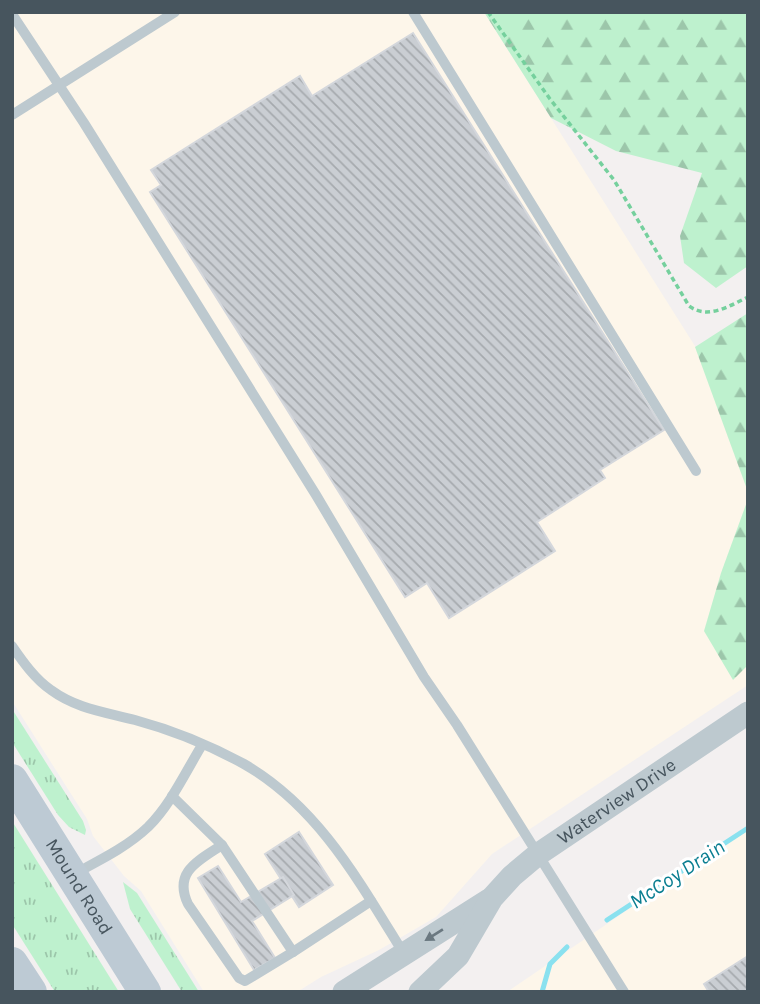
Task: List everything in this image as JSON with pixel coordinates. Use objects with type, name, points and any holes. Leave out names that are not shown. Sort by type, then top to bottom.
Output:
[{"type":"main road","name":"Mound Road","points":[[12,780],[145,992]]},
{"type":"main road","points":[[12,963],[30,992]]},
{"type":"street","name":"Waterview Drive","points":[[420,992],[458,956],[492,898],[512,876],[537,855],[748,713]]},
{"type":"street","name":"Waterview Drive","points":[[344,992],[492,898]]},
{"type":"lane","points":[[12,115],[175,12]]},
{"type":"lane","points":[[413,12],[696,471]]},
{"type":"lane","points":[[12,14],[316,495],[418,667],[624,992]]},
{"type":"lane","points":[[12,646],[50,690],[79,706],[135,720],[202,745],[244,764],[264,778],[305,812],[341,855],[404,954]]},
{"type":"lane","points":[[72,875],[134,839],[160,813],[202,745]]},
{"type":"lane","points":[[172,796],[222,845],[293,952]]},
{"type":"lane","points":[[222,845],[192,866],[184,879],[182,891],[188,904],[239,978],[245,981],[371,901]]},
{"type":"path","points":[[488,12],[550,99],[614,180],[689,306],[704,313],[711,312],[748,297]]},
{"type":"shaded area","points":[[12,12],[484,12],[748,430],[748,685],[492,854],[436,917],[297,992],[204,992],[141,891],[124,876],[93,836],[87,819],[12,701]]},
{"type":"shaded area","points":[[748,828],[748,992],[507,992]]},
{"type":"green space","points":[[484,12],[748,12],[748,266],[716,288],[684,263],[680,236],[702,173],[616,151],[551,118]]},
{"type":"green space","points":[[748,313],[748,492],[695,347]]},
{"type":"green space","points":[[748,499],[748,665],[733,680],[704,631],[721,573]]},
{"type":"green space","points":[[12,709],[83,821],[85,835],[69,827],[58,815],[12,742]]},
{"type":"green space","points":[[12,821],[119,992],[55,992],[12,924]]},
{"type":"green space","points":[[123,882],[137,893],[199,992],[182,992],[130,909]]},
{"type":"building","points":[[413,33],[664,430],[600,470],[605,478],[537,522],[555,551],[449,618],[427,583],[405,597],[150,192],[161,185],[151,170],[300,76],[312,96]]},
{"type":"building","points":[[299,832],[333,885],[299,907],[265,854]]},
{"type":"building","points":[[218,866],[241,902],[283,877],[294,895],[252,921],[275,958],[254,970],[198,878]]},
{"type":"building","points":[[748,956],[748,992],[709,992],[704,984]]},
{"type":"waterway","name":"McCoy Drain","points":[[607,920],[748,828]]},
{"type":"waterway","name":"McCoy Drain","points":[[542,992],[550,964],[567,947]]}]
